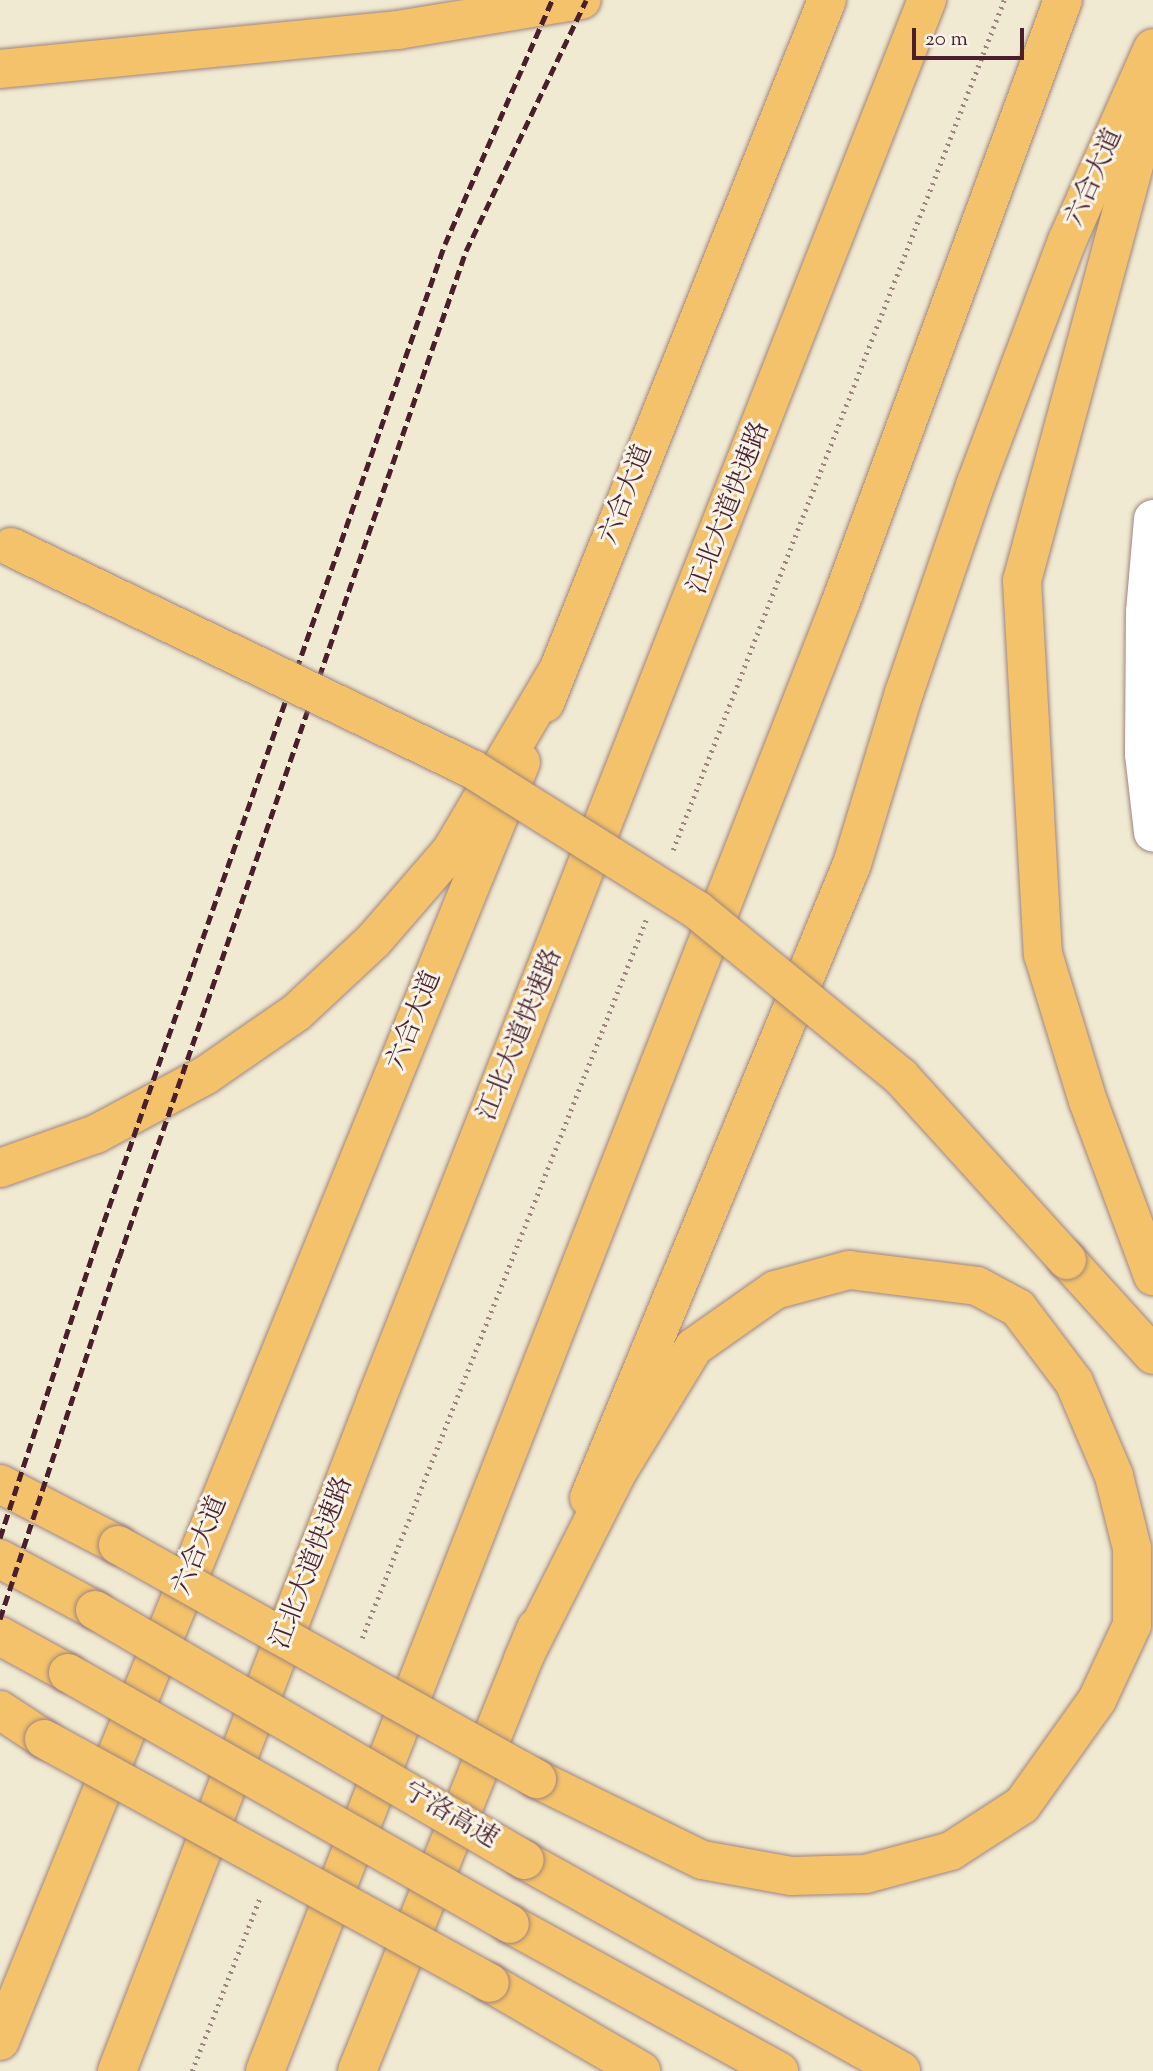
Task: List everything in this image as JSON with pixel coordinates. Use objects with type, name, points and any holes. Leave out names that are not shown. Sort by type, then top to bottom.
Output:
[{"type":"main road","points":[[0,68],[398,30],[582,0]]},
{"type":"main road","name":"六合大道","points":[[0,2041],[557,672],[827,0]]},
{"type":"main road","name":"江北大道快速路","points":[[117,2071],[376,1400],[927,0]]},
{"type":"main road","points":[[265,2071],[839,604],[1063,0]]},
{"type":"main road","name":"六合大道","points":[[357,2071],[523,1659],[852,864],[904,693],[976,483],[1067,241],[1153,48]]},
{"type":"main road","points":[[1153,95],[1023,581],[1043,954],[1128,1213],[1153,1276]]},
{"type":"main road","points":[[5,545],[472,769],[697,911],[901,1077],[1153,1355]]},
{"type":"main road","points":[[0,1168],[96,1134],[206,1075],[297,1012],[374,940],[450,851],[557,672]]},
{"type":"main road","points":[[0,1484],[118,1545],[537,1779],[702,1860],[791,1875],[866,1874],[951,1852],[1022,1805],[1097,1700],[1132,1625],[1132,1548],[1114,1476],[1074,1382],[1018,1308],[977,1286],[849,1270],[775,1290],[694,1347],[618,1471],[523,1659]]},
{"type":"main road","name":"宁洛高速","points":[[0,1559],[95,1610],[524,1860],[901,2071]]},
{"type":"main road","points":[[0,1636],[510,1924],[779,2071]]},
{"type":"main road","points":[[0,1710],[44,1739],[489,1983],[630,2067]]},
{"type":"street","points":[[1152,814],[1144,754],[1145,638],[1153,519]]},
{"type":"path","points":[[668,863],[1004,0]]},
{"type":"path","points":[[360,1642],[648,915]]},
{"type":"path","points":[[192,2071],[263,1889]]},
{"type":"railway","points":[[0,1538],[94,1250],[445,244],[552,0]]},
{"type":"railway","points":[[0,1619],[119,1258],[466,251],[586,0]]}]
